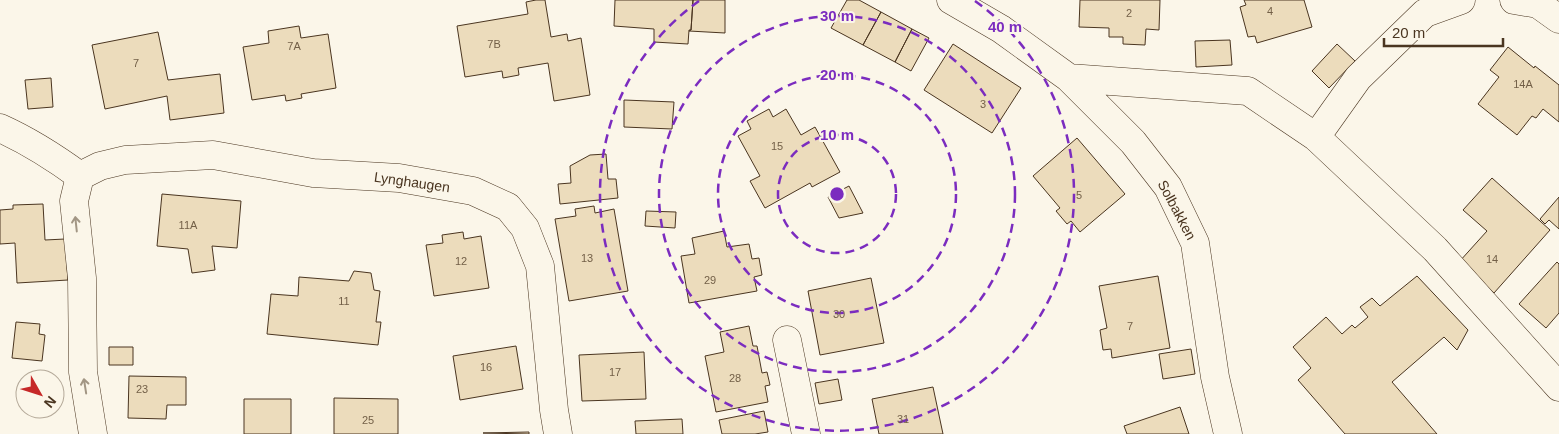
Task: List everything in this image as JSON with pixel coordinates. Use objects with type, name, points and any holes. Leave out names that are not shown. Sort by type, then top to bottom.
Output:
[{"type":"street","name":"Solbakken","points":[[951,0],[1001,29],[1069,78],[1134,142],[1168,187],[1195,243],[1215,377],[1228,434]]},
{"type":"street","points":[[1316,137],[1358,78],[1425,12],[1461,0]]},
{"type":"street","points":[[1514,0],[1538,4],[1559,19]]},
{"type":"street","points":[[1069,78],[1248,90],[1316,137],[1435,249],[1559,387]]},
{"type":"street","points":[[0,128],[22,138],[80,176],[74,201],[82,278],[83,372],[93,434]]},
{"type":"street","name":"Lynghaugen","points":[[80,176],[100,166],[125,160],[212,155],[313,173],[399,178],[473,191],[508,207],[524,228],[540,266],[558,434]]},
{"type":"street","points":[[787,340],[806,434]]},
{"type":"building","points":[[545,0],[551,37],[567,34],[568,41],[581,38],[590,95],[554,101],[548,63],[518,68],[519,75],[503,78],[502,71],[465,77],[457,26],[528,14],[526,2]]},
{"type":"building","points":[[615,0],[693,0],[688,44],[654,42],[654,29],[614,26]]},
{"type":"building","points":[[693,0],[725,0],[725,33],[689,31],[691,30]]},
{"type":"building","points":[[847,0],[859,0],[881,12],[863,45],[831,28]]},
{"type":"building","points":[[1080,0],[1160,0],[1159,30],[1146,29],[1145,45],[1123,44],[1123,37],[1109,37],[1109,28],[1079,27]]},
{"type":"building","points":[[1244,0],[1304,0],[1312,27],[1257,43],[1255,36],[1248,37],[1240,7],[1246,5]]},
{"type":"building","points":[[881,12],[912,29],[895,62],[863,45]]},
{"type":"building","points":[[299,26],[301,38],[328,34],[336,88],[301,94],[302,98],[286,101],[285,95],[252,100],[243,47],[269,43],[268,31]]},
{"type":"building","points":[[912,29],[929,38],[911,71],[895,62]]},
{"type":"building","points":[[158,32],[168,80],[220,74],[224,113],[170,120],[167,96],[105,109],[92,45]]},
{"type":"building","points":[[1230,40],[1232,65],[1196,67],[1195,41]]},
{"type":"building","points":[[953,44],[1021,88],[992,133],[924,90]]},
{"type":"building","points":[[1337,44],[1355,61],[1329,88],[1312,71]]},
{"type":"building","points":[[1508,47],[1559,85],[1559,122],[1543,109],[1536,118],[1532,116],[1517,135],[1478,104],[1499,77],[1490,70]]},
{"type":"building","points":[[51,78],[53,107],[28,109],[25,80]]},
{"type":"building","points":[[624,100],[674,102],[672,129],[624,127]]},
{"type":"building","points":[[769,109],[773,117],[786,109],[801,135],[815,127],[840,172],[812,187],[810,183],[765,208],[750,181],[760,176],[738,136],[751,129],[747,121]]},
{"type":"building","points":[[1077,138],[1125,194],[1080,232],[1071,221],[1067,224],[1056,211],[1060,208],[1033,176]]},
{"type":"building","points":[[606,154],[608,179],[616,179],[618,198],[560,204],[558,184],[571,183],[570,166],[590,155]]},
{"type":"building","points":[[1492,178],[1550,230],[1494,293],[1459,262],[1487,231],[1463,210]]},
{"type":"building","points":[[849,186],[863,213],[839,218],[828,197]]},
{"type":"building","points":[[162,194],[241,201],[237,248],[212,246],[215,270],[192,273],[188,249],[157,246]]},
{"type":"building","points":[[1559,197],[1559,229],[1549,220],[1545,224],[1540,219]]},
{"type":"building","points":[[43,204],[45,240],[65,239],[68,280],[17,283],[15,243],[0,244],[0,210],[13,209],[13,205]]},
{"type":"building","points":[[594,206],[595,213],[614,209],[628,291],[569,301],[555,219],[576,216],[575,209]]},
{"type":"building","points":[[646,211],[676,212],[675,228],[645,226]]},
{"type":"building","points":[[724,231],[727,247],[749,244],[752,259],[759,258],[762,275],[754,277],[757,291],[689,303],[681,256],[695,254],[692,238]]},
{"type":"building","points":[[463,232],[464,239],[481,236],[489,288],[434,296],[426,245],[443,243],[442,235]]},
{"type":"building","points":[[1557,262],[1559,264],[1559,313],[1546,328],[1519,304]]},
{"type":"building","points":[[354,271],[371,273],[374,290],[380,291],[376,322],[381,322],[378,345],[267,334],[271,294],[298,296],[299,277],[349,281]]},
{"type":"building","points":[[1158,276],[1170,348],[1112,358],[1111,349],[1103,350],[1100,330],[1107,328],[1099,286]]},
{"type":"building","points":[[1417,276],[1468,330],[1457,350],[1444,337],[1392,382],[1437,434],[1345,434],[1298,380],[1311,368],[1293,347],[1326,317],[1342,334],[1352,325],[1355,328],[1368,317],[1360,307],[1372,298],[1380,306]]},
{"type":"building","points":[[871,278],[884,343],[820,355],[808,291]]},
{"type":"building","points":[[16,322],[40,324],[39,334],[45,335],[42,361],[12,358]]},
{"type":"building","points":[[749,326],[753,346],[757,346],[762,373],[767,372],[770,385],[765,386],[768,402],[716,412],[705,356],[724,352],[720,332]]},
{"type":"building","points":[[516,346],[523,389],[460,400],[453,356]]},
{"type":"building","points":[[109,347],[133,347],[133,365],[109,365]]},
{"type":"building","points":[[1191,349],[1195,374],[1163,379],[1159,354]]},
{"type":"building","points":[[644,352],[646,399],[582,401],[579,355]]},
{"type":"building","points":[[129,376],[186,377],[186,405],[167,405],[166,419],[128,418]]},
{"type":"building","points":[[838,379],[842,400],[819,404],[815,383]]},
{"type":"building","points":[[933,387],[943,434],[879,434],[872,399]]},
{"type":"building","points":[[334,398],[398,399],[398,434],[334,434]]},
{"type":"building","points":[[244,399],[291,399],[291,434],[244,434]]},
{"type":"building","points":[[1180,407],[1189,434],[1127,434],[1124,426]]},
{"type":"building","points":[[764,411],[768,432],[722,434],[719,420]]},
{"type":"building","points":[[682,419],[683,434],[636,434],[635,421]]},
{"type":"building","points":[[529,432],[529,434],[483,433]]}]
